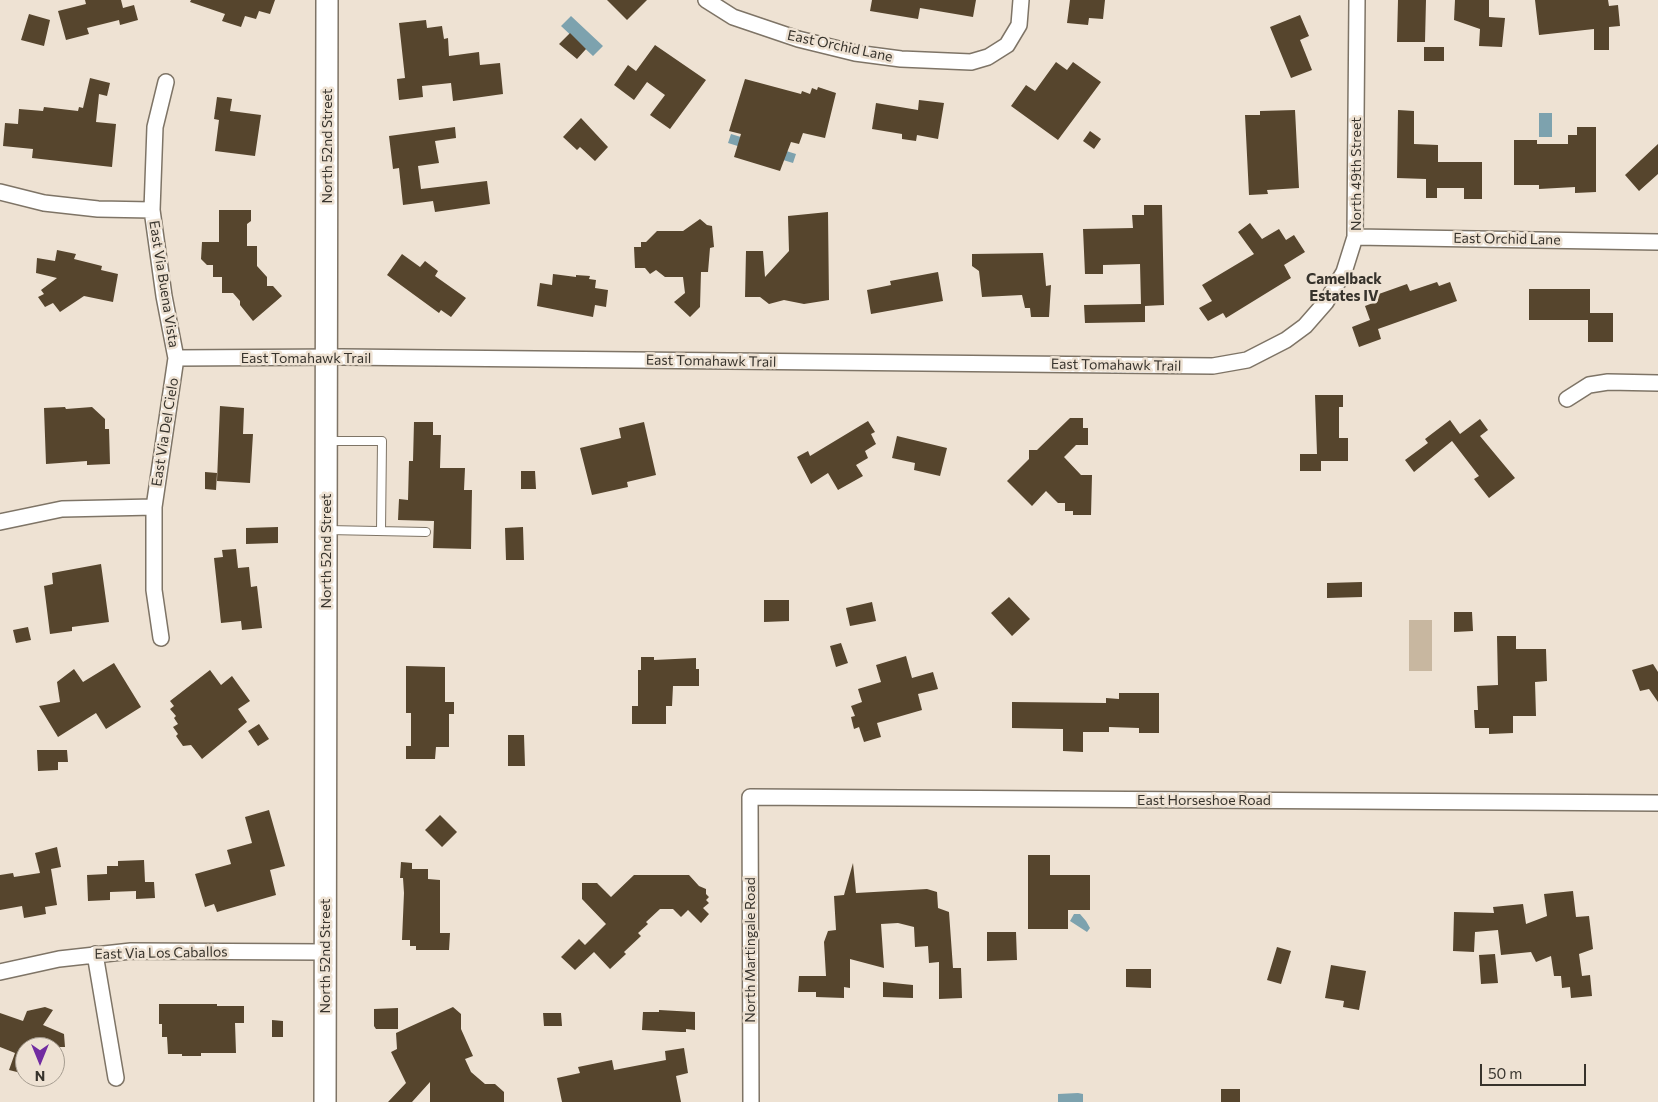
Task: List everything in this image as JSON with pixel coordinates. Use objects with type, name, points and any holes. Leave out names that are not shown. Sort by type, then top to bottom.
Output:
[{"type":"street","name":"North 52nd Street","points":[[325,1102],[327,0]]},
{"type":"street","name":"East Orchid Lane","points":[[706,0],[733,17],[798,39],[882,57],[970,62],[988,57],[1007,45],[1019,25],[1021,0]]},
{"type":"street","name":"North 49th Street","points":[[1247,360],[1286,340],[1305,326],[1320,308],[1344,272],[1356,237],[1357,0]]},
{"type":"street","name":"East Via Buena Vista","points":[[166,82],[155,126],[152,210],[164,296],[176,358]]},
{"type":"street","name":"East Via Buena Vista","points":[[0,192],[53,204],[98,209],[152,210]]},
{"type":"street","name":"East Orchid Lane","points":[[1356,237],[1658,242]]},
{"type":"street","name":"East Tomahawk Trail","points":[[176,358],[326,357],[1213,366],[1247,360]]},
{"type":"street","name":"East Via Del Cielo","points":[[161,638],[154,590],[154,507],[176,358]]},
{"type":"street","points":[[1567,399],[1589,385],[1608,382],[1658,383]]},
{"type":"street","points":[[0,522],[62,509],[154,507]]},
{"type":"street","name":"East Horseshoe Road","points":[[750,797],[1658,803]]},
{"type":"street","name":"North Martingale Road","points":[[750,797],[751,1102]]},
{"type":"street","name":"East Via Los Caballos","points":[[0,972],[51,960],[131,951],[324,952]]},
{"type":"street","points":[[95,954],[116,1078]]},
{"type":"lane","points":[[325,441],[382,441],[381,531]]},
{"type":"lane","points":[[326,530],[426,532]]},
{"type":"shaded area","points":[[1409,620],[1432,620],[1432,671],[1409,671]]},
{"type":"water","points":[[571,16],[603,46],[593,56],[561,26]]},
{"type":"water","points":[[1539,113],[1552,113],[1552,137],[1539,137]]},
{"type":"water","points":[[731,134],[796,154],[793,163],[728,143]]},
{"type":"water","points":[[1074,914],[1080,914],[1086,921],[1090,928],[1087,932],[1070,921]]},
{"type":"water","points":[[1058,1094],[1083,1094],[1083,1102],[1058,1102]]},
{"type":"building","points":[[85,0],[121,0],[123,8],[134,5],[138,20],[120,25],[119,20],[87,28],[89,34],[66,40],[58,11],[86,4]]},
{"type":"building","points":[[191,0],[275,0],[270,14],[259,11],[256,19],[245,16],[241,27],[222,21],[225,14],[190,2]]},
{"type":"building","points":[[607,0],[647,0],[627,20]]},
{"type":"building","points":[[872,0],[976,0],[973,17],[920,8],[918,19],[870,11]]},
{"type":"building","points":[[1070,0],[1105,0],[1103,19],[1089,18],[1088,25],[1067,23]]},
{"type":"building","points":[[1398,0],[1426,0],[1425,42],[1397,42]]},
{"type":"building","points":[[1455,0],[1489,0],[1489,17],[1505,18],[1502,47],[1479,46],[1480,29],[1454,20]]},
{"type":"building","points":[[1535,0],[1608,0],[1609,6],[1618,5],[1620,26],[1609,27],[1609,50],[1594,50],[1594,29],[1539,35]]},
{"type":"building","points":[[29,14],[50,20],[44,46],[21,40]]},
{"type":"building","points":[[1300,15],[1309,36],[1300,40],[1312,70],[1291,78],[1270,27]]},
{"type":"building","points":[[426,20],[427,28],[442,26],[444,39],[448,38],[449,56],[479,52],[480,65],[500,63],[503,94],[453,101],[451,83],[422,86],[423,97],[399,100],[397,79],[405,78],[399,23]]},
{"type":"building","points":[[570,33],[586,49],[577,59],[559,44]]},
{"type":"building","points":[[655,45],[706,80],[670,129],[650,115],[665,95],[647,82],[634,100],[614,85],[628,65],[636,71]]},
{"type":"building","points":[[1424,47],[1444,47],[1444,61],[1424,61]]},
{"type":"building","points":[[1056,62],[1067,70],[1073,62],[1101,82],[1058,140],[1011,106],[1026,85],[1035,91]]},
{"type":"building","points":[[90,78],[110,83],[107,96],[99,94],[96,122],[116,124],[112,167],[32,158],[33,149],[3,146],[5,123],[18,124],[19,109],[43,111],[44,107],[78,111],[79,107],[83,108]]},
{"type":"building","points":[[745,79],[801,94],[802,91],[810,94],[812,88],[817,90],[818,87],[836,93],[825,138],[803,133],[799,144],[791,142],[780,171],[734,157],[741,134],[729,131]]},
{"type":"building","points":[[217,97],[232,99],[230,111],[261,115],[255,156],[215,151],[219,120],[214,119]]},
{"type":"building","points":[[919,100],[944,103],[938,139],[917,135],[916,141],[902,139],[902,134],[872,129],[876,103],[918,110]]},
{"type":"building","points":[[1295,110],[1299,188],[1267,190],[1268,194],[1249,195],[1245,115],[1260,115],[1260,111]]},
{"type":"building","points":[[1398,110],[1414,111],[1414,144],[1438,145],[1438,162],[1482,162],[1482,199],[1464,199],[1464,188],[1437,188],[1437,198],[1426,198],[1426,179],[1397,178]]},
{"type":"building","points":[[581,118],[608,147],[595,161],[580,147],[577,150],[563,137]]},
{"type":"building","points":[[455,127],[456,138],[435,141],[439,163],[418,166],[421,189],[487,181],[490,204],[435,212],[433,201],[403,205],[399,168],[393,169],[389,136]]},
{"type":"building","points":[[1577,127],[1596,127],[1596,192],[1575,193],[1575,187],[1539,189],[1539,185],[1514,185],[1514,140],[1537,140],[1537,144],[1568,144],[1568,135],[1577,135]]},
{"type":"building","points":[[1090,131],[1101,139],[1094,149],[1083,141]]},
{"type":"building","points":[[1658,144],[1658,174],[1639,191],[1625,175]]},
{"type":"building","points":[[1144,205],[1162,205],[1164,305],[1145,306],[1145,322],[1085,323],[1084,305],[1141,304],[1140,264],[1103,265],[1103,274],[1085,274],[1083,229],[1133,228],[1132,215],[1144,215]]},
{"type":"building","points":[[219,210],[251,210],[251,221],[247,224],[247,246],[257,246],[257,266],[267,277],[267,286],[273,286],[282,296],[253,321],[233,293],[222,293],[222,277],[213,277],[213,265],[207,265],[201,259],[202,242],[219,242]]},
{"type":"building","points":[[828,212],[829,300],[804,304],[784,300],[769,304],[760,297],[745,297],[746,251],[763,251],[765,277],[789,251],[788,216]]},
{"type":"building","points":[[700,219],[707,225],[712,226],[714,247],[710,248],[708,272],[701,272],[700,307],[690,317],[674,302],[685,293],[683,277],[665,277],[656,270],[650,274],[645,268],[635,268],[634,247],[641,247],[641,242],[646,242],[657,231],[683,231]]},
{"type":"building","points":[[1250,223],[1262,239],[1279,229],[1286,240],[1294,235],[1305,252],[1284,265],[1291,278],[1226,318],[1223,313],[1208,321],[1199,308],[1212,301],[1202,285],[1254,254],[1238,232]]},
{"type":"building","points":[[57,250],[76,254],[74,259],[102,266],[101,270],[118,274],[113,302],[84,296],[60,312],[53,303],[45,307],[38,297],[44,294],[41,290],[57,278],[36,273],[37,258],[55,261]]},
{"type":"building","points":[[1043,253],[1046,286],[1051,285],[1049,317],[1031,317],[1030,308],[1025,308],[1022,295],[982,297],[979,271],[972,266],[972,254]]},
{"type":"building","points":[[402,254],[420,267],[425,261],[438,271],[435,276],[466,298],[451,317],[441,310],[439,313],[387,275]]},
{"type":"building","points":[[938,272],[943,301],[871,314],[867,290],[891,285],[890,281]]},
{"type":"building","points":[[553,274],[576,277],[576,275],[590,276],[589,279],[596,280],[595,288],[608,290],[606,307],[595,305],[593,317],[537,306],[540,283],[552,285]]},
{"type":"building","points":[[1437,282],[1439,286],[1450,282],[1457,301],[1378,329],[1381,339],[1359,347],[1352,327],[1370,320],[1365,306],[1378,301],[1376,295],[1407,284],[1410,291]]},
{"type":"building","points":[[1529,289],[1590,289],[1590,313],[1613,313],[1613,342],[1588,342],[1588,320],[1529,320]]},
{"type":"building","points":[[1315,395],[1343,395],[1343,407],[1339,407],[1339,438],[1348,438],[1348,461],[1321,461],[1321,471],[1300,471],[1300,454],[1317,454]]},
{"type":"building","points":[[220,406],[244,408],[243,434],[253,434],[250,483],[217,481]]},
{"type":"building","points":[[65,407],[66,409],[92,407],[105,419],[105,429],[109,429],[110,464],[87,465],[87,461],[46,464],[44,408]]},
{"type":"building","points":[[1070,418],[1083,418],[1083,428],[1088,428],[1088,445],[1076,445],[1064,457],[1081,475],[1092,475],[1091,515],[1073,515],[1073,511],[1065,511],[1065,503],[1058,503],[1046,491],[1032,506],[1007,481],[1029,459],[1029,450],[1037,450]]},
{"type":"building","points":[[1480,419],[1488,430],[1480,436],[1515,478],[1489,498],[1474,479],[1479,476],[1452,441],[1414,472],[1405,460],[1428,443],[1425,439],[1450,420],[1460,434]]},
{"type":"building","points":[[868,421],[875,432],[871,434],[876,444],[865,451],[868,458],[856,465],[863,476],[838,490],[828,473],[811,484],[797,457],[808,451],[810,456]]},
{"type":"building","points":[[414,422],[433,422],[433,435],[441,435],[440,468],[465,468],[464,490],[472,490],[471,549],[433,548],[434,521],[398,520],[399,499],[408,500],[409,461],[413,461]]},
{"type":"building","points":[[644,422],[656,475],[627,482],[628,487],[592,495],[580,448],[621,438],[619,428]]},
{"type":"building","points":[[897,436],[947,448],[940,476],[914,470],[915,463],[892,458]]},
{"type":"building","points":[[521,471],[535,471],[536,489],[521,489]]},
{"type":"building","points":[[205,472],[217,473],[216,490],[205,489]]},
{"type":"building","points":[[278,527],[278,543],[246,544],[246,528]]},
{"type":"building","points":[[523,527],[524,560],[506,560],[505,528]]},
{"type":"building","points":[[236,549],[238,568],[249,567],[251,587],[257,586],[262,628],[242,630],[241,621],[221,623],[214,558],[223,557],[222,550]]},
{"type":"building","points":[[101,564],[109,622],[72,627],[72,631],[50,634],[44,586],[53,584],[52,573]]},
{"type":"building","points":[[1362,582],[1362,597],[1327,598],[1327,583]]},
{"type":"building","points":[[1009,597],[1030,619],[1012,636],[991,613]]},
{"type":"building","points":[[764,600],[789,600],[789,621],[764,622]]},
{"type":"building","points":[[872,602],[876,621],[850,626],[846,608]]},
{"type":"building","points":[[1454,612],[1472,612],[1473,631],[1454,632]]},
{"type":"building","points":[[28,627],[31,640],[16,643],[13,630]]},
{"type":"building","points":[[1497,636],[1516,636],[1516,649],[1546,649],[1547,681],[1535,682],[1536,716],[1513,716],[1513,733],[1489,734],[1489,728],[1475,728],[1474,710],[1478,710],[1477,686],[1498,685]]},
{"type":"building","points":[[841,643],[848,663],[836,667],[830,646]]},
{"type":"building","points":[[906,656],[912,678],[933,672],[938,689],[918,694],[922,710],[877,723],[881,737],[864,742],[859,727],[854,729],[851,717],[855,716],[851,706],[862,702],[858,689],[881,682],[876,665]]},
{"type":"building","points":[[641,657],[654,657],[654,660],[696,658],[696,669],[699,669],[699,686],[673,686],[672,706],[666,706],[666,724],[632,724],[632,706],[638,706],[638,670],[641,670]]},
{"type":"building","points":[[114,663],[141,707],[106,729],[96,713],[58,737],[39,706],[60,702],[57,682],[74,669],[83,682]]},
{"type":"building","points":[[1653,664],[1658,672],[1658,702],[1649,689],[1640,691],[1632,670]]},
{"type":"building","points":[[406,666],[445,667],[445,702],[454,702],[454,714],[449,714],[449,747],[436,747],[435,759],[406,759],[406,746],[411,746],[411,713],[406,713]]},
{"type":"building","points":[[210,670],[221,685],[232,676],[250,701],[238,709],[247,722],[202,759],[191,745],[183,746],[176,736],[178,734],[173,727],[178,724],[174,718],[176,716],[170,709],[174,706],[170,701]]},
{"type":"building","points":[[1119,693],[1159,693],[1159,733],[1139,733],[1139,728],[1109,727],[1109,732],[1083,732],[1083,752],[1063,751],[1063,729],[1012,728],[1012,702],[1106,703],[1106,698],[1119,699]]},
{"type":"building","points":[[259,724],[269,739],[258,746],[248,731]]},
{"type":"building","points":[[508,735],[524,735],[525,766],[508,766]]},
{"type":"building","points":[[37,750],[67,750],[68,762],[58,762],[58,770],[38,771]]},
{"type":"building","points":[[269,810],[285,866],[270,870],[276,895],[217,912],[214,904],[205,907],[195,874],[231,864],[227,850],[252,843],[245,817]]},
{"type":"building","points":[[440,815],[457,832],[442,847],[425,830]]},
{"type":"building","points":[[57,847],[61,867],[51,869],[57,905],[45,907],[46,914],[24,918],[22,906],[0,910],[0,875],[13,873],[14,877],[40,873],[35,853]]},
{"type":"building","points":[[1028,855],[1050,855],[1050,875],[1090,875],[1090,910],[1068,910],[1068,929],[1028,929]]},
{"type":"building","points":[[144,860],[145,882],[154,882],[155,898],[136,899],[136,891],[110,892],[110,900],[88,901],[87,875],[107,874],[107,866],[118,866],[118,861]]},
{"type":"building","points":[[401,862],[412,863],[412,869],[428,869],[428,879],[440,880],[440,933],[450,933],[449,950],[416,950],[416,946],[410,946],[410,940],[402,940],[404,893],[403,878],[400,878]]},
{"type":"building","points":[[853,863],[856,893],[927,889],[937,892],[938,908],[949,912],[953,968],[961,968],[962,998],[939,999],[939,962],[929,963],[928,946],[915,947],[914,927],[898,923],[881,924],[884,968],[850,959],[850,988],[844,987],[844,998],[816,997],[816,992],[798,992],[799,976],[826,976],[824,942],[828,931],[836,930],[834,896],[844,895]]},
{"type":"building","points":[[634,875],[689,875],[699,886],[706,889],[706,894],[709,897],[706,900],[709,903],[703,908],[709,914],[701,923],[688,910],[681,917],[673,909],[660,909],[646,922],[648,924],[638,933],[641,936],[624,952],[626,954],[610,969],[594,952],[575,970],[561,957],[579,939],[585,945],[606,924],[582,899],[582,883],[597,883],[611,897]]},
{"type":"building","points":[[1573,891],[1576,917],[1589,916],[1593,949],[1579,954],[1582,976],[1590,975],[1592,996],[1571,998],[1570,987],[1562,988],[1561,976],[1554,976],[1551,956],[1536,962],[1531,952],[1501,955],[1498,930],[1475,932],[1474,952],[1453,951],[1454,912],[1494,913],[1493,907],[1523,904],[1526,924],[1547,916],[1544,894]]},
{"type":"building","points":[[987,932],[1016,932],[1017,960],[987,961]]},
{"type":"building","points":[[1277,947],[1291,951],[1281,984],[1267,980]]},
{"type":"building","points":[[1495,954],[1498,983],[1481,984],[1479,955]]},
{"type":"building","points":[[1331,965],[1366,971],[1359,1010],[1343,1007],[1344,1001],[1325,998]]},
{"type":"building","points":[[1126,969],[1151,969],[1151,988],[1126,987]]},
{"type":"building","points":[[883,982],[913,985],[913,998],[883,997]]},
{"type":"building","points":[[159,1004],[244,1006],[244,1023],[235,1023],[236,1053],[201,1053],[201,1056],[168,1054],[167,1037],[162,1037],[162,1024],[159,1024]]},
{"type":"building","points":[[45,1007],[53,1010],[43,1025],[64,1034],[64,1037],[15,1037],[15,1053],[0,1047],[0,1013],[23,1021],[27,1011]]},
{"type":"building","points":[[453,1007],[461,1014],[461,1029],[473,1056],[465,1059],[471,1072],[485,1084],[495,1084],[504,1092],[504,1102],[430,1102],[430,1082],[412,1102],[388,1102],[406,1083],[391,1052],[397,1049],[396,1033]]},
{"type":"building","points":[[398,1008],[398,1029],[376,1029],[374,1026],[374,1009]]},
{"type":"building","points":[[659,1010],[695,1012],[695,1030],[686,1029],[686,1032],[681,1032],[642,1030],[643,1012],[659,1012]]},
{"type":"building","points":[[543,1013],[561,1013],[562,1026],[544,1026]]},
{"type":"building","points":[[272,1020],[283,1021],[283,1037],[272,1037]]},
{"type":"building","points":[[684,1048],[688,1073],[676,1076],[681,1102],[562,1102],[557,1078],[580,1073],[578,1067],[612,1060],[614,1070],[666,1060],[665,1051]]},
{"type":"building","points":[[15,1053],[15,1072],[9,1070]]},
{"type":"building","points":[[1221,1089],[1240,1089],[1240,1102],[1221,1102]]},
{"type":"district","name":"Camelback Estates IV","points":[[1344,288]]}]
